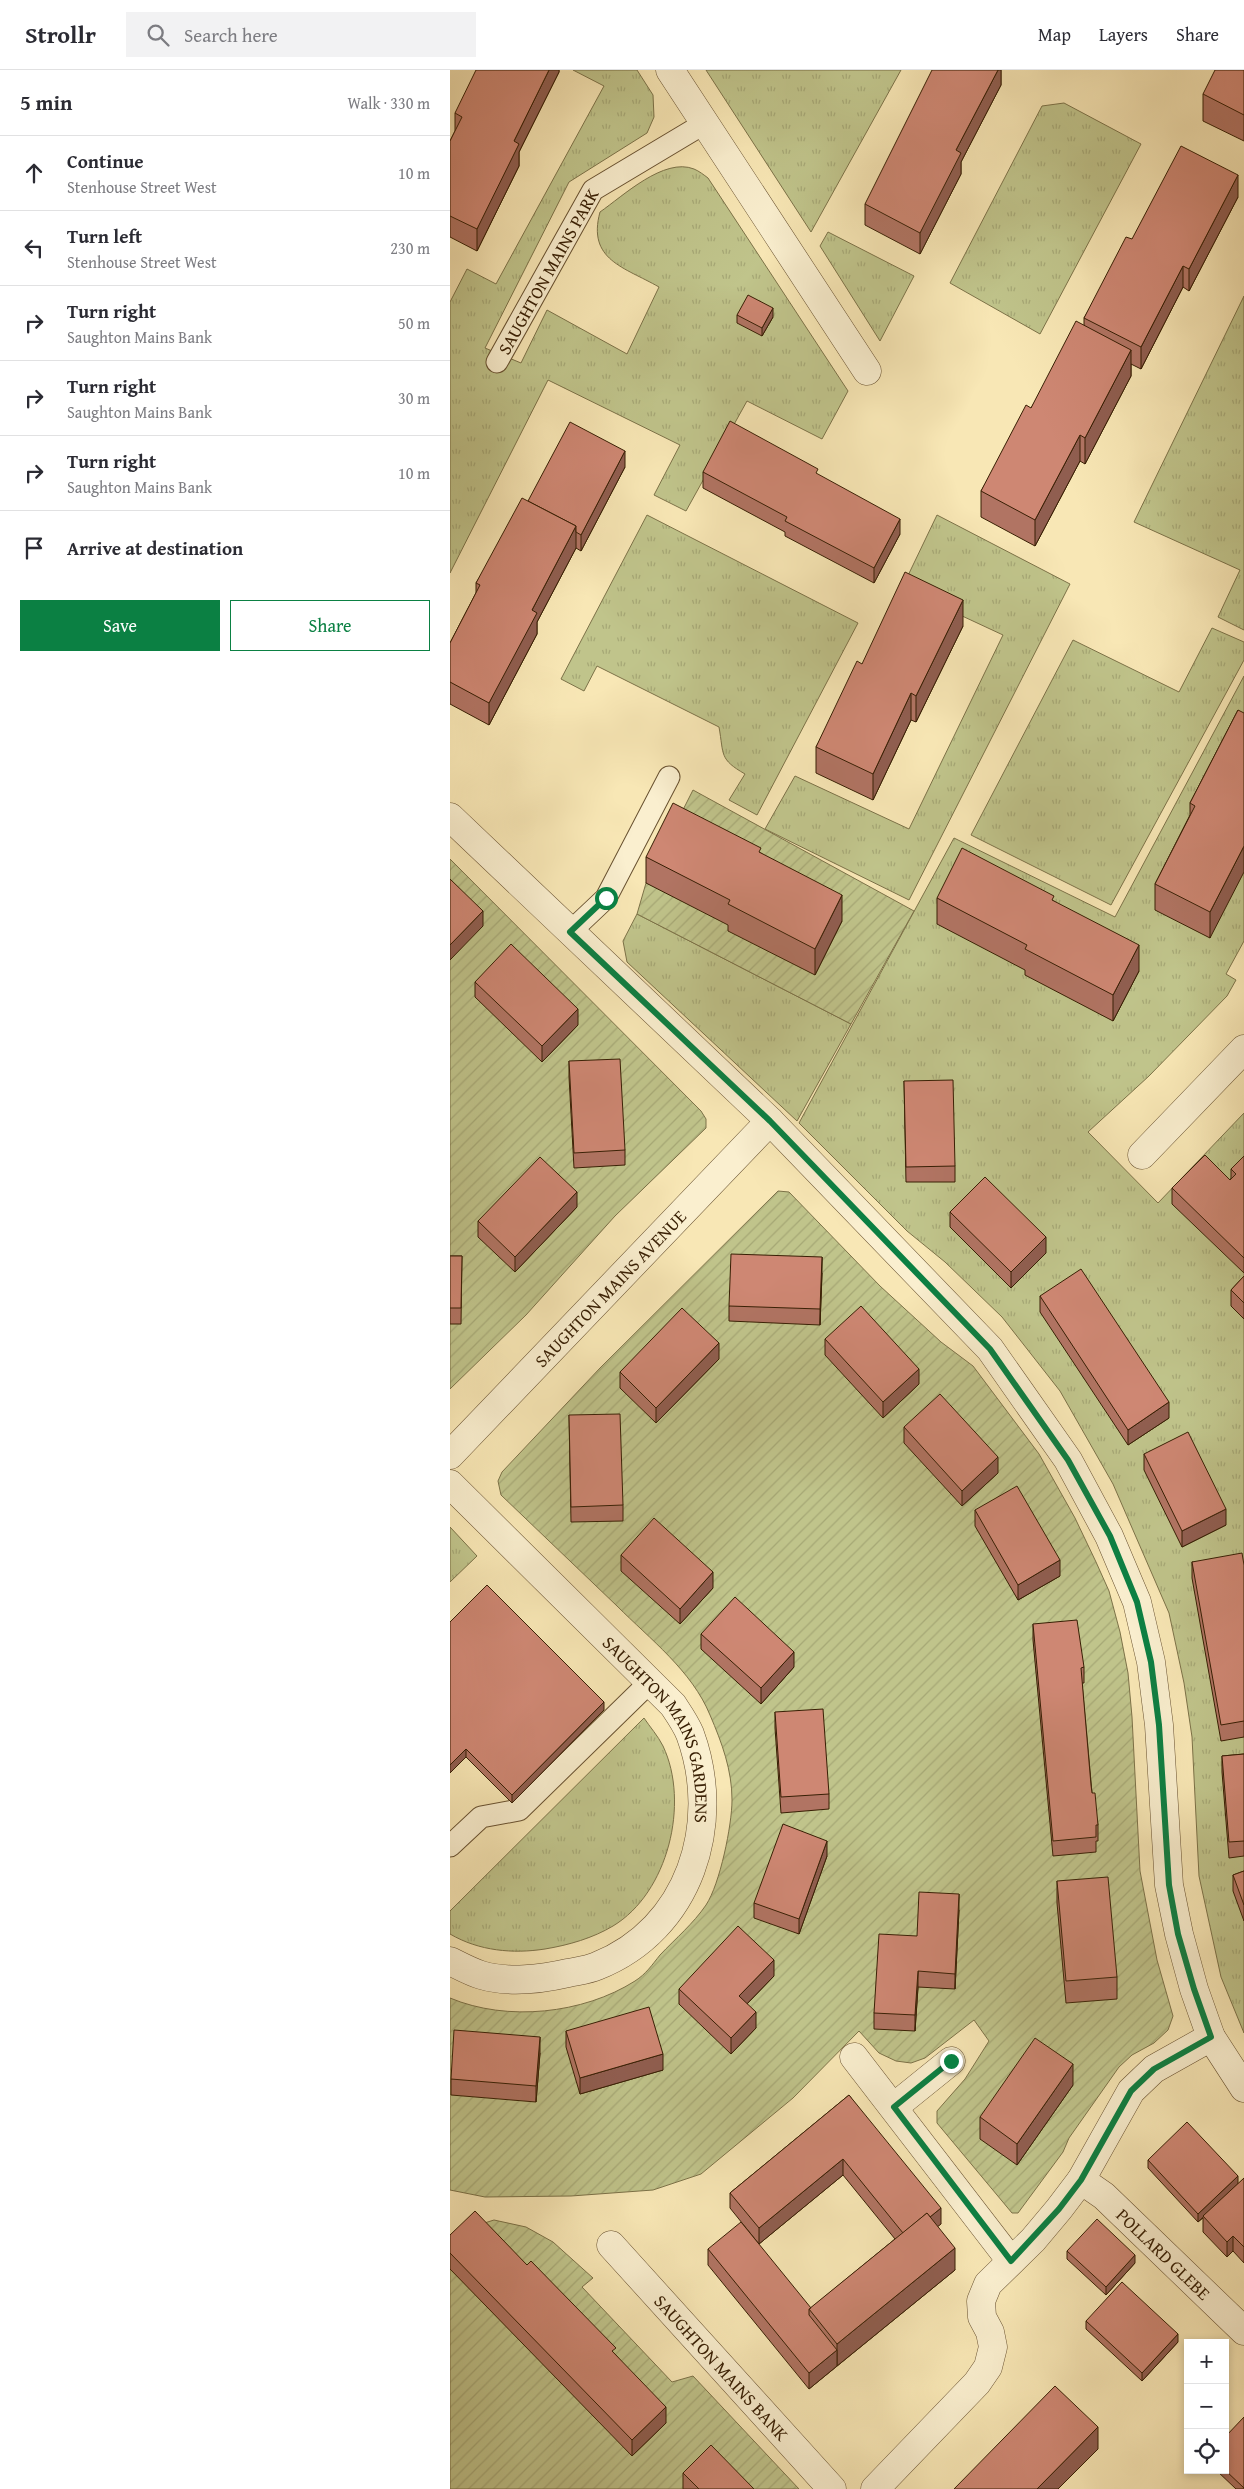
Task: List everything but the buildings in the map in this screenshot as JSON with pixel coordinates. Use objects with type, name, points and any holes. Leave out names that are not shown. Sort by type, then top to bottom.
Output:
[{"type":"street","points":[[670,70],[867,371]]},
{"type":"street","points":[[450,817],[770,1121],[990,1349],[1068,1460],[1110,1536],[1137,1602],[1151,1662],[1159,1725],[1169,1885],[1178,1934],[1194,1989],[1211,2037],[1244,2088]]},
{"type":"street","points":[[1142,1155],[1244,1049]]},
{"type":"street","name":"SAUGHTON MAINS AVENUE","points":[[450,1455],[770,1121]]},
{"type":"street","name":"SAUGHTON MAINS GARDENS","points":[[450,1484],[514,1550],[651,1681],[673,1705],[690,1734],[699,1769],[703,1815],[697,1858],[685,1887],[662,1920],[627,1951],[597,1966],[558,1975],[521,1979],[483,1975],[450,1962]]},
{"type":"street","points":[[875,2489],[977,2383],[988,2367],[993,2347],[990,2332],[982,2317],[981,2301],[988,2284],[1059,2209],[1081,2180],[1131,2091],[1154,2069],[1211,2037]]},
{"type":"street","points":[[854,2057],[1011,2261]]},
{"type":"street","points":[[894,2107],[951,2061]]},
{"type":"street","name":"POLLARD GLEBE","points":[[1081,2180],[1104,2196],[1244,2331]]},
{"type":"street","name":"SAUGHTON MAINS BANK","points":[[611,2245],[832,2489]]},
{"type":"lane","name":"SAUGHTON MAINS PARK","points":[[497,362],[593,190],[705,123]]},
{"type":"lane","points":[[570,932],[606,898],[670,778]]},
{"type":"lane","points":[[450,1846],[481,1817],[519,1810],[651,1681]]},
{"type":"green space","points":[[573,70],[637,70],[653,95],[654,117],[647,133],[569,182],[485,348],[521,363],[547,310],[627,354],[659,287],[622,267],[604,252],[599,241],[597,228],[600,212],[644,180],[670,168],[682,167],[694,169],[708,178],[848,391],[822,439],[747,401],[686,511],[654,495],[680,445],[548,380],[450,573],[450,302],[467,269],[496,284],[604,86]]},
{"type":"green space","points":[[706,70],[901,70],[811,232]]},
{"type":"green space","points":[[1064,103],[1141,144],[1040,334],[950,283],[1042,106]]},
{"type":"green space","points":[[828,232],[914,276],[880,341],[820,246]]},
{"type":"green space","points":[[1244,296],[1244,630],[1218,617],[1240,570],[1134,522]]},
{"type":"green space","points":[[647,515],[858,623],[757,815],[729,800],[745,774],[731,764],[724,755],[719,727],[597,666],[584,691],[561,679]]},
{"type":"green space","points":[[937,515],[1070,584],[909,900],[765,829],[795,776],[909,829],[1003,635],[902,588]]},
{"type":"green space","points":[[1212,628],[1244,642],[1244,660],[1111,905],[971,835],[1073,640],[1179,692]]},
{"type":"green space","points":[[1244,676],[1244,941],[1226,974],[1236,980],[1227,996],[1149,1076],[1088,1132],[1158,1203],[1244,1113],[1244,2033],[1221,1977],[1199,1876],[1192,1737],[1184,1683],[1169,1613],[1113,1484],[1060,1391],[1002,1317],[945,1262],[907,1231],[799,1123],[954,838],[1115,917]]},
{"type":"green space","points":[[693,790],[914,911],[851,1024],[637,914],[646,883]]},
{"type":"green space","points":[[450,859],[701,1111],[706,1119],[706,1128],[615,1216],[526,1315],[450,1389]]},
{"type":"green space","points":[[637,914],[851,1024],[797,1121],[627,962],[623,941]]},
{"type":"green space","points":[[778,1191],[789,1192],[880,1286],[941,1342],[973,1366],[1039,1454],[1075,1518],[1109,1591],[1120,1632],[1128,1673],[1132,1717],[1140,1871],[1157,1960],[1173,2016],[1168,2030],[1154,2043],[1132,2055],[1119,2067],[1069,2138],[1063,2152],[1018,2213],[1012,2213],[937,2123],[937,2111],[965,2079],[989,2041],[974,2020],[925,2058],[911,2063],[896,2061],[879,2053],[859,2031],[793,2098],[701,2174],[653,2190],[571,2196],[485,2197],[450,2190],[450,1998],[472,2006],[496,2010],[544,2011],[592,2001],[635,1981],[646,1972],[706,1905],[720,1869],[727,1839],[732,1800],[732,1789],[726,1757],[710,1715],[693,1684],[656,1643],[501,1495],[498,1481],[502,1472],[600,1368]]},
{"type":"green space","points":[[450,1527],[477,1556],[450,1582]]},
{"type":"green space","points":[[644,1718],[663,1746],[671,1769],[674,1819],[669,1845],[660,1870],[648,1892],[632,1911],[613,1926],[597,1934],[572,1943],[545,1949],[521,1951],[496,1950],[461,1940],[450,1934],[450,1911]]},
{"type":"green space","points":[[494,2220],[526,2227],[553,2242],[593,2278],[582,2287],[672,2382],[693,2376],[799,2489],[450,2489],[450,2251],[475,2226]]},
{"type":"route","points":[[606,898],[570,932],[770,1121],[990,1349],[1030,1403],[1068,1460],[1110,1536],[1137,1602],[1151,1662],[1159,1725],[1169,1885],[1178,1934],[1194,1989],[1211,2037],[1154,2069],[1131,2091],[1099,2143],[1081,2180],[1033,2240],[1011,2261],[894,2107],[951,2061]]}]
